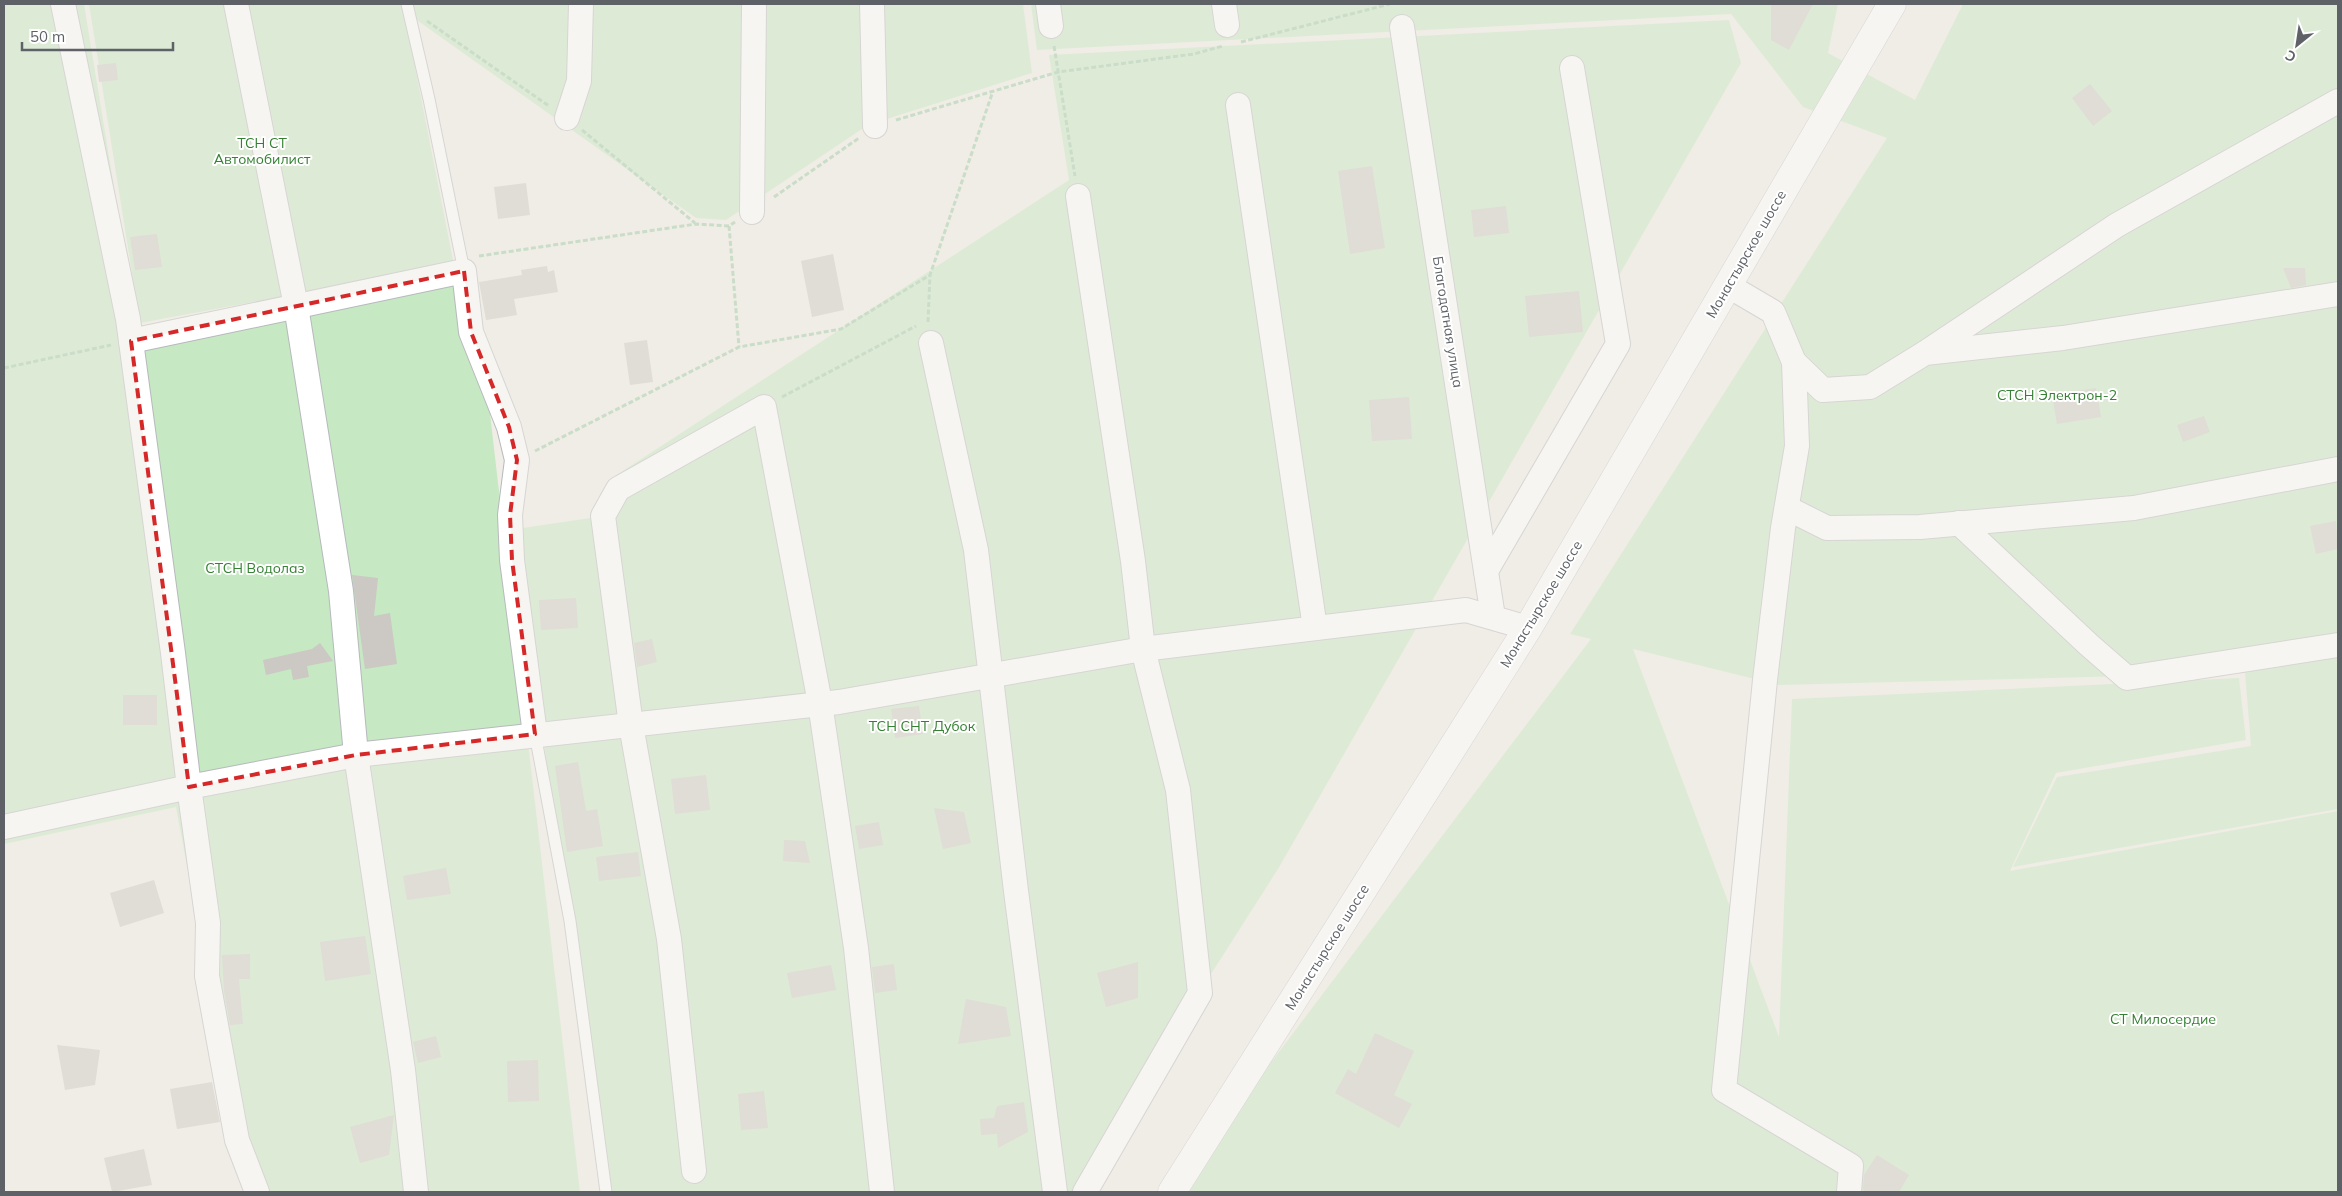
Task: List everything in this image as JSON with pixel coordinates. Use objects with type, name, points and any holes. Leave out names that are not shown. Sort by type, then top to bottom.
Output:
[{"type":"main road","name":"Монастырское шоссе","points":[[1172,1192],[1528,628],[1892,4]]},
{"type":"street","points":[[63,4],[131,341],[208,923],[208,976],[237,1140],[257,1192]]},
{"type":"street","points":[[236,4],[296,306],[341,591],[356,755],[403,1070],[416,1192]]},
{"type":"street","points":[[567,118],[579,81],[581,4]]},
{"type":"street","points":[[752,212],[754,4]]},
{"type":"street","points":[[872,4],[875,126]]},
{"type":"street","name":"Благодатная улица","points":[[1402,27],[1493,617]]},
{"type":"street","points":[[1486,571],[1618,344],[1572,68]]},
{"type":"street","points":[[1794,362],[1823,390],[1870,386],[1925,353],[2117,225],[2338,101]]},
{"type":"street","points":[[1238,105],[1315,628]]},
{"type":"street","points":[[1078,196],[1133,561],[1143,649],[1178,790],[1200,993],[1085,1192]]},
{"type":"street","points":[[131,341],[296,306],[463,264],[471,332],[509,427],[517,460],[510,515],[512,560],[536,734]]},
{"type":"street","points":[[1727,285],[1773,312],[1794,362],[1797,446],[1787,508],[1765,680],[1724,1090],[1851,1166],[1849,1192]]},
{"type":"street","points":[[1925,353],[2064,338],[2338,294]]},
{"type":"street","points":[[929,331],[976,550],[1056,1192]]},
{"type":"street","points":[[694,1171],[669,939],[631,725],[603,516],[618,489],[764,407],[820,703],[856,948],[882,1192]]},
{"type":"street","points":[[1787,508],[1827,528],[1920,527],[2134,508],[2338,469]]},
{"type":"street","points":[[1960,523],[2126,678],[2338,644]]},
{"type":"street","points":[[4,827],[189,787],[356,755],[820,703],[1143,649],[1466,610],[1528,628]]},
{"type":"lane","points":[[406,5],[431,108],[463,264]]},
{"type":"lane","points":[[536,734],[570,921],[606,1192]]},
{"type":"path","points":[[463,264],[696,224],[729,226],[875,126],[1058,72],[1194,54],[1390,4]]},
{"type":"path","points":[[1050,15],[1078,196]]},
{"type":"path","points":[[764,407],[929,331],[930,275],[993,91]]},
{"type":"path","points":[[729,226],[739,347]]},
{"type":"path","points":[[517,460],[739,347],[841,329],[930,275]]},
{"type":"path","points":[[4,368],[131,341]]},
{"type":"highlighted area","points":[[464,271],[471,332],[509,427],[517,460],[510,515],[512,560],[535,734],[356,755],[189,787],[131,341]]},
{"type":"green space","name":"СТСН Водолаз","points":[[4,4],[84,4],[137,327],[475,271],[580,1192],[248,1192],[176,807],[4,844]]},
{"type":"green space","name":"ТСН СТ Автомобилист","points":[[89,4],[1023,4],[1032,73],[868,125],[726,220],[696,218],[404,11],[454,265],[140,323]]},
{"type":"green space","points":[[1031,4],[1838,4],[1828,53],[1915,100],[1963,4],[2338,4],[2338,809],[2013,867],[2057,777],[2251,746],[2245,673],[1779,685],[1633,649],[1779,1037],[1792,699],[2239,678],[2246,740],[2056,773],[2010,871],[2338,811],[2338,1192],[1173,1192],[1591,639],[1570,634],[1887,138],[1803,107],[1731,14],[1037,50]]},
{"type":"green space","name":"ТСН СНТ Дубок","points":[[1729,20],[1741,63],[1278,869],[1072,1192],[603,1192],[516,529],[597,517],[612,478],[1069,180],[1049,55]]},
{"type":"building","points":[[1771,4],[1813,4],[1789,50],[1771,40]]},
{"type":"building","points":[[116,63],[118,80],[99,82],[97,65]]},
{"type":"building","points":[[2090,84],[2112,111],[2093,126],[2072,98]]},
{"type":"building","points":[[1372,166],[1385,248],[1350,254],[1338,171]]},
{"type":"building","points":[[526,183],[530,215],[498,219],[494,187]]},
{"type":"building","points":[[1506,206],[1509,233],[1474,237],[1471,210]]},
{"type":"building","points":[[157,234],[162,267],[135,270],[130,237]]},
{"type":"building","points":[[833,254],[844,310],[812,317],[801,261]]},
{"type":"building","points":[[547,266],[548,272],[554,270],[558,292],[514,299],[517,315],[486,320],[479,282],[522,275],[521,270]]},
{"type":"building","points":[[2283,268],[2305,268],[2306,285],[2291,288]]},
{"type":"building","points":[[1579,291],[1583,332],[1529,337],[1525,296]]},
{"type":"building","points":[[647,340],[653,382],[630,385],[624,343]]},
{"type":"building","points":[[2096,388],[2101,417],[2057,424],[2052,395]]},
{"type":"building","points":[[1409,397],[1412,439],[1372,441],[1369,400]]},
{"type":"building","points":[[2204,416],[2210,432],[2183,442],[2177,425]]},
{"type":"building","points":[[2336,521],[2338,549],[2316,554],[2310,526]]},
{"type":"building","points":[[352,575],[378,578],[374,616],[390,613],[397,664],[365,669]]},
{"type":"building","points":[[576,598],[578,628],[541,630],[539,600]]},
{"type":"building","points":[[652,639],[657,662],[637,667],[634,643]]},
{"type":"building","points":[[320,643],[333,661],[307,666],[309,677],[293,680],[291,669],[266,675],[263,660],[312,649]]},
{"type":"building","points":[[123,695],[157,695],[157,725],[123,725]]},
{"type":"building","points":[[919,706],[923,734],[895,738],[891,709]]},
{"type":"building","points":[[578,762],[586,811],[597,809],[603,846],[567,852],[555,766]]},
{"type":"building","points":[[706,775],[710,810],[675,814],[671,779]]},
{"type":"building","points":[[934,808],[964,812],[971,843],[943,849]]},
{"type":"building","points":[[879,822],[883,845],[859,849],[855,826]]},
{"type":"building","points":[[784,840],[805,841],[810,863],[783,861]]},
{"type":"building","points":[[638,852],[641,876],[599,881],[596,857]]},
{"type":"building","points":[[446,868],[451,894],[407,900],[403,876]]},
{"type":"building","points":[[154,880],[164,913],[120,927],[110,893]]},
{"type":"building","points":[[365,936],[371,974],[325,981],[320,942]]},
{"type":"building","points":[[250,954],[250,979],[239,979],[243,1024],[230,1025],[224,991],[222,955]]},
{"type":"building","points":[[1138,962],[1138,998],[1106,1007],[1097,973]]},
{"type":"building","points":[[894,964],[897,990],[875,993],[872,967]]},
{"type":"building","points":[[831,965],[836,990],[792,998],[787,973]]},
{"type":"building","points":[[966,999],[1006,1007],[1011,1036],[958,1044]]},
{"type":"building","points":[[1375,1033],[1414,1051],[1394,1095],[1412,1104],[1399,1128],[1335,1093],[1348,1069],[1356,1074]]},
{"type":"building","points":[[436,1036],[441,1057],[418,1063],[413,1042]]},
{"type":"building","points":[[57,1045],[100,1050],[95,1085],[65,1090]]},
{"type":"building","points":[[538,1060],[539,1101],[508,1102],[507,1061]]},
{"type":"building","points":[[212,1082],[220,1122],[177,1129],[170,1089]]},
{"type":"building","points":[[764,1091],[768,1128],[741,1130],[738,1094]]},
{"type":"building","points":[[1024,1102],[1028,1132],[998,1148],[997,1134],[981,1135],[980,1119],[994,1118],[997,1106]]},
{"type":"building","points":[[394,1115],[389,1155],[360,1163],[350,1127]]},
{"type":"building","points":[[144,1149],[152,1185],[112,1192],[104,1158]]},
{"type":"building","points":[[1877,1155],[1909,1175],[1899,1192],[1867,1192],[1863,1190],[1864,1175]]},
{"type":"park label","name":"СТСН Электрон-2","points":[[2057,395]]},
{"type":"park label","name":"СТ Милосердие","points":[[2163,1019]]}]
